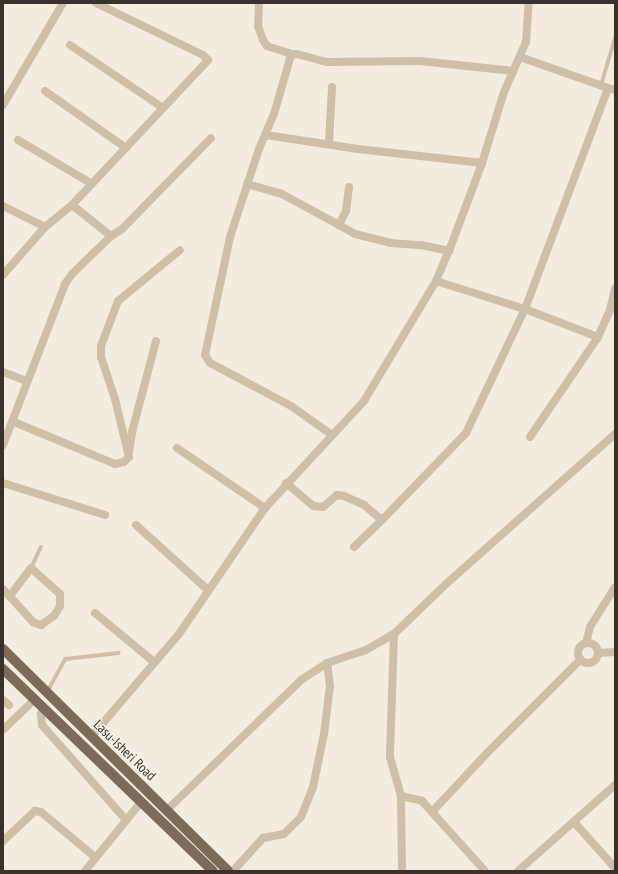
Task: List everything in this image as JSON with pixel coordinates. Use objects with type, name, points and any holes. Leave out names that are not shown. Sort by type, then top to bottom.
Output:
[{"type":"main road","name":"Lasu-Isheri Road","points":[[3,649],[91,737],[168,810],[228,871]]},
{"type":"main road","name":"Lasu-Isheri Road","points":[[3,669],[213,871]]},
{"type":"street","points":[[3,105],[63,3]]},
{"type":"street","points":[[3,274],[45,227],[72,205],[206,63],[206,58],[96,3]]},
{"type":"street","points":[[259,3],[258,26],[263,40],[267,46],[292,54],[327,62],[420,61],[513,71]]},
{"type":"street","points":[[91,737],[179,634],[208,590],[221,576],[241,540],[265,508],[286,483],[364,401],[436,281],[449,251],[482,163],[513,71],[526,42],[529,3]]},
{"type":"street","points":[[70,45],[163,108]]},
{"type":"street","points":[[292,54],[266,135],[247,184],[223,268],[204,355],[210,364],[291,406],[332,435]]},
{"type":"street","points":[[354,547],[382,520],[468,430],[525,309],[608,88],[520,57]]},
{"type":"street","points":[[329,144],[332,87]]},
{"type":"street","points":[[45,91],[126,148]]},
{"type":"street","points":[[266,135],[482,163]]},
{"type":"street","points":[[3,445],[14,422],[27,381],[65,284],[72,274],[111,236],[122,229],[211,138]]},
{"type":"street","points":[[18,140],[92,184]]},
{"type":"street","points":[[247,184],[282,194],[355,234],[390,243],[420,245],[449,251]]},
{"type":"street","points":[[339,225],[346,211],[349,188]]},
{"type":"street","points":[[72,205],[111,236]]},
{"type":"street","points":[[3,206],[45,227]]},
{"type":"street","points":[[129,457],[115,400],[101,357],[101,346],[118,301],[180,250]]},
{"type":"street","points":[[436,281],[525,309],[598,337]]},
{"type":"street","points":[[530,437],[598,337],[610,310],[615,289]]},
{"type":"street","points":[[14,422],[115,464],[124,462],[129,457],[132,432],[156,341]]},
{"type":"street","points":[[3,372],[27,381]]},
{"type":"street","points":[[168,810],[301,680],[327,663],[366,650],[394,634],[446,584],[615,434]]},
{"type":"street","points":[[177,448],[265,508]]},
{"type":"street","points":[[3,483],[105,515]]},
{"type":"street","points":[[286,483],[313,506],[323,508],[337,495],[344,496],[364,504],[382,520]]},
{"type":"street","points":[[136,525],[208,590]]},
{"type":"street","points":[[3,589],[33,622],[41,625],[46,624],[54,616],[60,606],[60,594],[31,568],[10,596]]},
{"type":"street","points":[[580,660],[578,651],[586,643],[590,627],[615,587]]},
{"type":"street","points":[[95,613],[154,662]]},
{"type":"street","points":[[394,634],[390,758],[401,796],[402,871]]},
{"type":"street","points":[[580,660],[586,663],[593,662],[598,653],[595,645],[586,643]]},
{"type":"street","points":[[598,653],[615,652]]},
{"type":"street","points":[[432,812],[487,753],[580,660]]},
{"type":"street","points":[[233,871],[263,838],[284,834],[301,817],[313,787],[324,734],[330,686],[327,663]]},
{"type":"street","points":[[3,730],[34,700]]},
{"type":"street","points":[[44,709],[41,714],[42,725],[126,820]]},
{"type":"street","points":[[518,871],[615,785]]},
{"type":"street","points":[[401,796],[422,801],[485,871]]},
{"type":"street","points":[[85,871],[141,802]]},
{"type":"street","points":[[3,841],[35,811],[40,812],[95,857]]},
{"type":"street","points":[[574,822],[615,868]]},
{"type":"lane","points":[[608,88],[615,38]]},
{"type":"lane","points":[[31,568],[41,547]]},
{"type":"lane","points":[[47,693],[65,660],[119,653]]}]
